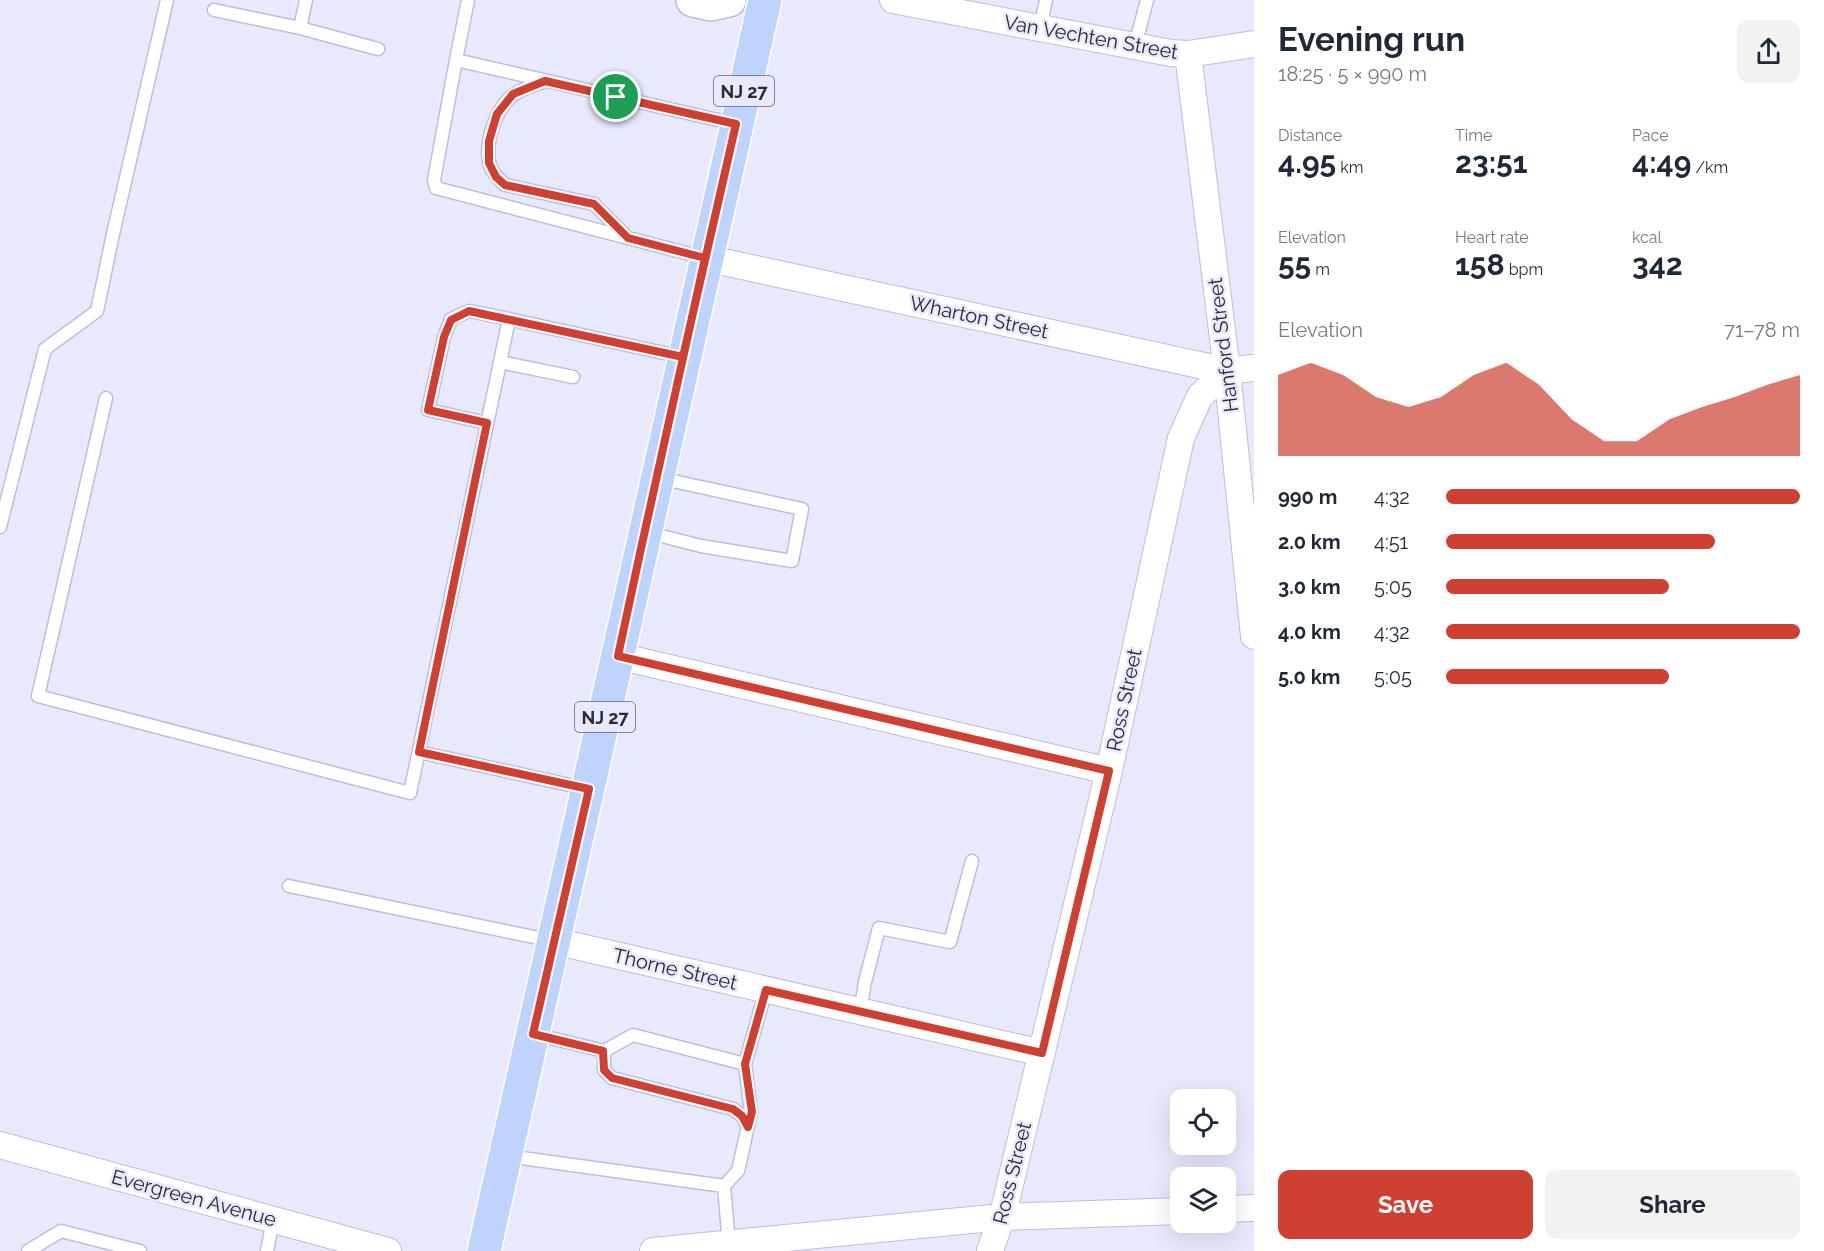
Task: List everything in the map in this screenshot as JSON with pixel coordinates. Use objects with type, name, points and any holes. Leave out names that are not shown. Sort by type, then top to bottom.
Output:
[{"type":"main road","points":[[693,0],[711,4],[729,0]]},
{"type":"main road","name":"NJ 27","points":[[484,1251],[589,789],[705,258],[765,0]]},
{"type":"street","name":"Van Vechten Street","points":[[893,0],[971,7],[1040,28],[1171,53],[1188,54],[1254,44]]},
{"type":"street","name":"Hanford Street","points":[[1188,54],[1227,371],[1254,636]]},
{"type":"street","name":"Wharton Street","points":[[705,258],[1227,371],[1254,368]]},
{"type":"street","name":"Ross Street","points":[[990,1251],[1002,1217],[1109,771],[1181,438],[1200,396],[1227,371]]},
{"type":"street","points":[[618,656],[1109,771]]},
{"type":"street","name":"Thorne Street","points":[[554,941],[1042,1053]]},
{"type":"street","name":"Evergreen Avenue","points":[[0,1145],[388,1251]]},
{"type":"street","points":[[1236,1209],[1254,1208]]},
{"type":"street","points":[[653,1251],[1002,1217],[1170,1211]]},
{"type":"lane","points":[[0,527],[45,349],[97,311],[167,0]]},
{"type":"lane","points":[[300,28],[306,0]]},
{"type":"lane","points":[[468,0],[434,180],[436,188],[705,258]]},
{"type":"lane","points":[[1040,28],[1046,0]]},
{"type":"lane","points":[[1135,46],[1147,0]]},
{"type":"lane","points":[[214,10],[300,28],[378,49]]},
{"type":"lane","points":[[456,60],[736,124]]},
{"type":"lane","points":[[545,81],[513,94],[497,114],[489,141],[489,163],[496,177],[505,185],[594,204],[628,238]]},
{"type":"lane","points":[[487,423],[428,410],[444,337],[451,320],[469,311],[683,357]]},
{"type":"lane","points":[[106,398],[38,696],[410,793],[509,319]]},
{"type":"lane","points":[[500,362],[573,377]]},
{"type":"lane","points":[[645,532],[701,546],[792,561],[799,532],[802,509],[657,478]]},
{"type":"lane","points":[[419,752],[589,789]]},
{"type":"lane","points":[[860,1012],[879,928],[950,942],[972,861]]},
{"type":"lane","points":[[289,886],[554,941]]},
{"type":"lane","points":[[729,1244],[724,1186],[738,1171],[752,1112],[745,1064],[766,990]]},
{"type":"lane","points":[[533,1034],[603,1051],[633,1035],[745,1064]]},
{"type":"lane","points":[[603,1051],[604,1070],[612,1078],[733,1109],[742,1116],[748,1127]]},
{"type":"lane","points":[[506,1156],[724,1186]]},
{"type":"lane","points":[[267,1251],[273,1220]]},
{"type":"lane","points":[[28,1251],[61,1231],[140,1251]]},
{"type":"route","points":[[616,97],[545,81],[513,94],[497,114],[489,141],[489,163],[496,177],[505,185],[594,204],[628,238],[705,258],[618,656],[1109,771],[1042,1053],[766,990],[745,1064],[752,1112],[748,1127],[742,1116],[733,1109],[612,1078],[604,1070],[603,1051],[533,1034],[589,789],[419,752],[487,423],[428,410],[444,337],[451,320],[469,311],[683,357],[705,258],[736,124],[616,97]]}]
